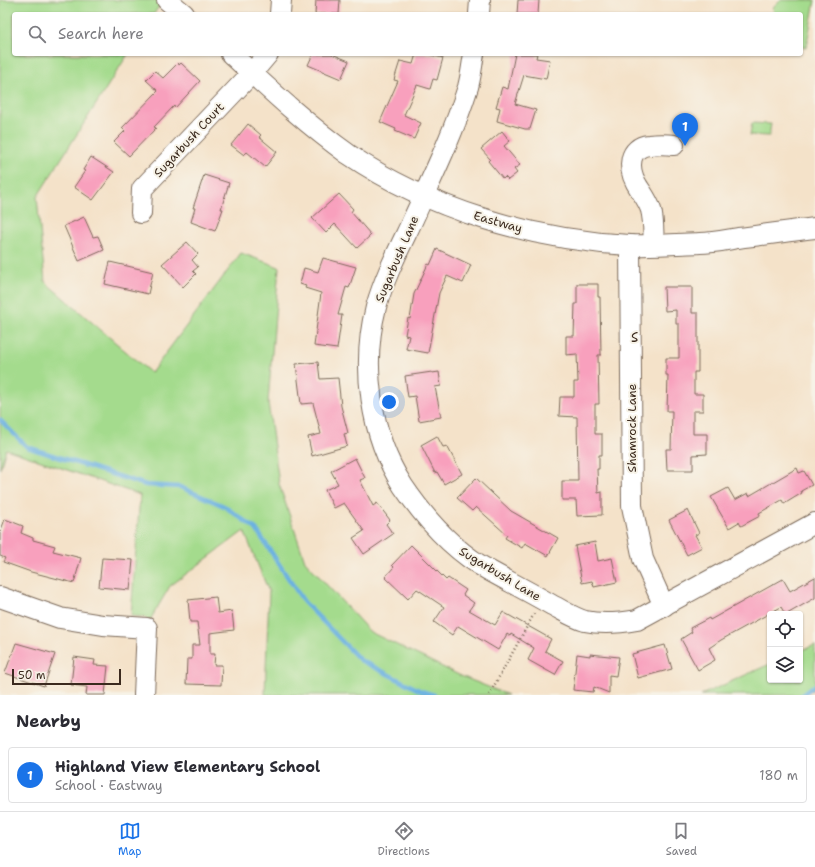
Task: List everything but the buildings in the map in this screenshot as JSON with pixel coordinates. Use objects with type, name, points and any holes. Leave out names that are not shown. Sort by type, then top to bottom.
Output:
[{"type":"street","points":[[167,0],[182,12]]},
{"type":"street","points":[[280,12],[281,0]]},
{"type":"street","points":[[479,12],[480,0]]},
{"type":"street","name":"Eastway","points":[[233,56],[294,113],[349,154],[424,196],[474,215],[535,232],[582,240],[630,245],[702,243],[815,228]]},
{"type":"street","points":[[252,73],[266,56]]},
{"type":"street","name":"Sugarbush Lane","points":[[474,56],[469,85],[455,126],[386,277],[376,308],[370,342],[369,382],[376,423],[384,450],[397,477],[414,503],[457,549],[484,567],[584,620],[605,624],[624,623],[637,620],[815,523]]},
{"type":"street","name":"Sugarbush Court","points":[[141,213],[142,189],[252,73]]},
{"type":"street","points":[[654,244],[651,210],[633,177],[631,171],[631,157],[639,148],[648,145],[674,144]]},
{"type":"street","name":"Shamrock Lane","points":[[630,245],[632,506],[643,559],[664,606]]},
{"type":"street","points":[[0,597],[60,618],[103,625],[147,628],[144,695]]},
{"type":"path","points":[[489,695],[542,599]]},
{"type":"green space","points":[[0,0],[163,0],[155,12],[12,12],[12,56],[127,56],[37,197],[45,282],[151,373],[241,253],[279,267],[268,402],[279,484],[305,561],[370,632],[461,676],[508,695],[265,695],[269,592],[244,531],[170,586],[150,620],[144,617],[131,616],[140,495],[6,449],[0,469]]},
{"type":"green space","points":[[780,0],[815,0],[806,48],[803,47],[803,12],[774,12],[773,7]]},
{"type":"green space","points":[[752,123],[771,124],[769,136],[750,135]]},
{"type":"green space","points":[[815,645],[815,689],[801,695],[701,695],[767,665],[767,683],[803,683],[803,650]]},
{"type":"waterway","points":[[0,420],[27,447],[146,485],[180,487],[224,506],[256,529],[304,602],[360,660],[421,691],[434,695]]},
{"type":"waterway","points":[[802,695],[815,685]]},
{"type":"place","name":"Highland View Elementary School","points":[[685,146]]},
{"type":"district","name":"S","points":[[635,337]]}]
